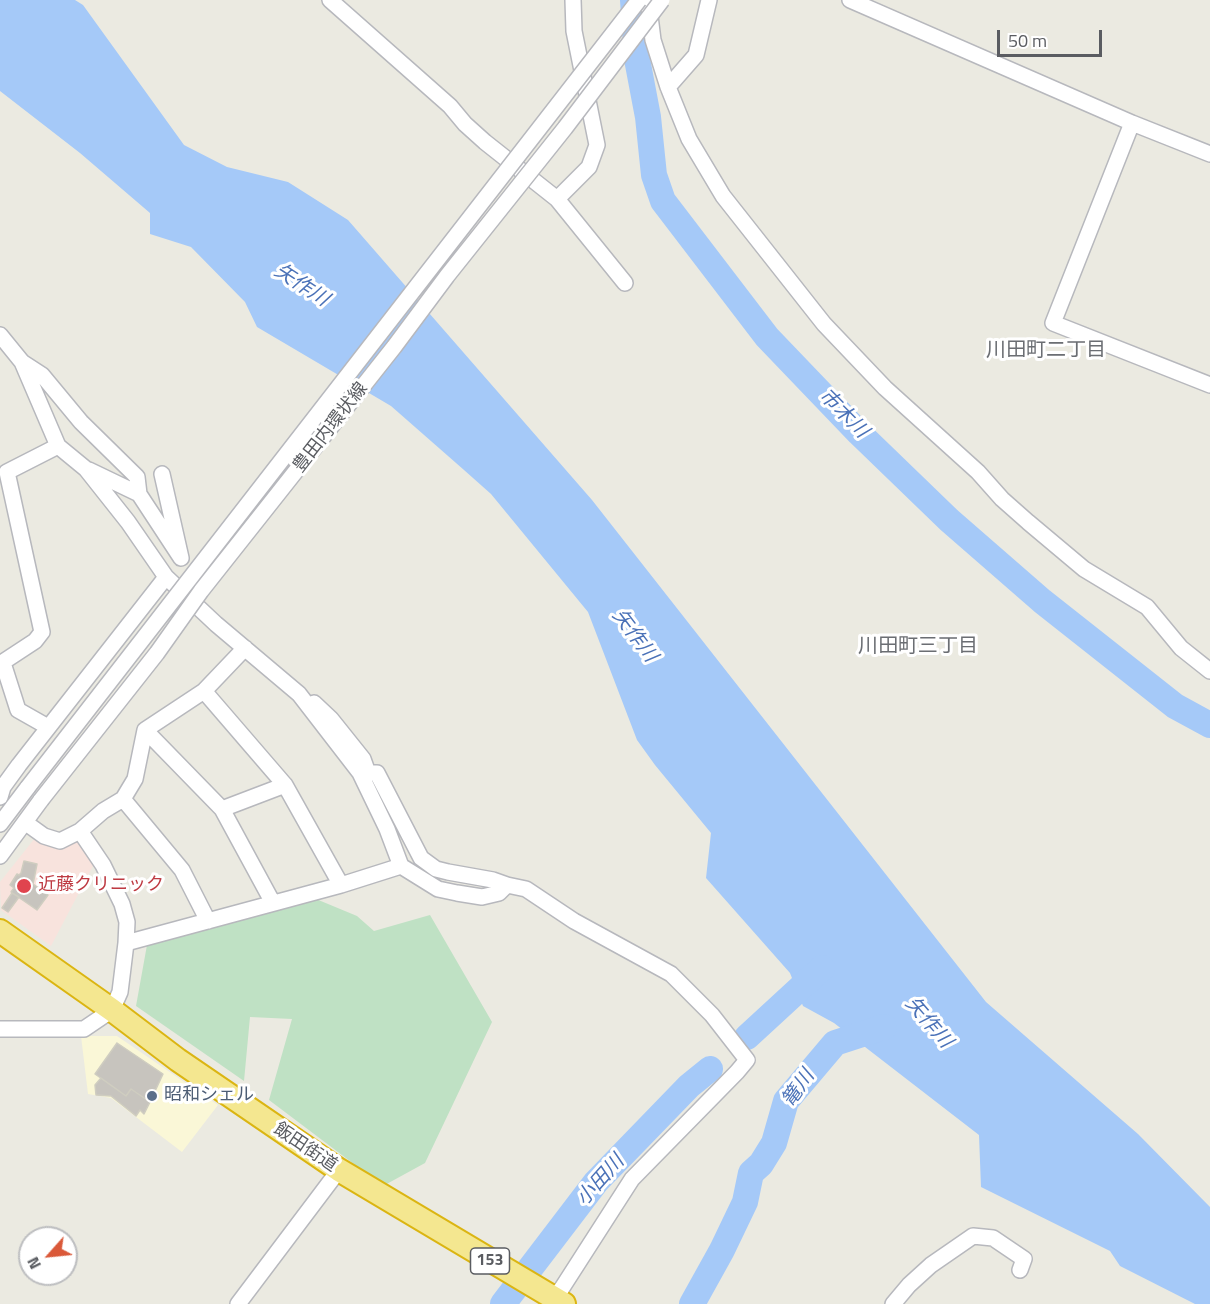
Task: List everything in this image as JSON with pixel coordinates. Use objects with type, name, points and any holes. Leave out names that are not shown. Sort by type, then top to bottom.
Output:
[{"type":"highway","name":"飯田街道","points":[[0,931],[178,1060],[339,1170],[559,1301]]},
{"type":"street","points":[[330,0],[450,106],[465,124],[557,200],[625,282]]},
{"type":"street","points":[[557,200],[589,166],[597,145],[574,31],[573,0]]},
{"type":"street","name":"豊田内環状線","points":[[2,816],[28,787],[639,0]]},
{"type":"street","points":[[648,0],[653,40],[668,87],[689,139],[723,196],[824,324],[885,388],[978,472],[1002,499],[1084,569],[1147,607],[1181,648],[1210,671]]},
{"type":"street","name":"豊田内環状線","points":[[0,856],[26,823],[40,800],[150,662],[201,591],[565,128],[662,0]]},
{"type":"street","points":[[668,87],[696,55],[709,0]]},
{"type":"street","points":[[850,0],[1132,123],[1210,154]]},
{"type":"street","points":[[1132,123],[1053,323],[1210,385]]},
{"type":"street","points":[[0,335],[22,362],[58,447],[86,469],[139,494]]},
{"type":"street","points":[[22,362],[42,375],[81,422],[138,477],[139,494],[181,558],[162,474]]},
{"type":"street","points":[[48,727],[18,710],[1,663],[35,641],[42,632],[7,472],[58,447]]},
{"type":"street","points":[[86,469],[128,522],[166,577],[216,624],[299,694],[360,773],[387,829],[401,866],[438,889],[457,893],[482,897],[499,893],[507,885]]},
{"type":"street","points":[[0,797],[3,787],[48,727],[166,577]]},
{"type":"street","points":[[26,823],[44,836],[60,841],[80,831],[103,811],[123,799],[135,779],[145,730],[204,691],[245,648]]},
{"type":"street","points":[[204,691],[285,785],[341,885]]},
{"type":"street","points":[[299,694],[310,699],[331,719],[363,759],[368,773],[377,773],[421,858],[442,871],[492,880],[526,890],[574,921],[671,974],[712,1015],[747,1060],[632,1179],[562,1288],[559,1301]]},
{"type":"street","points":[[145,730],[222,809],[273,903]]},
{"type":"street","points":[[222,809],[285,785]]},
{"type":"street","points":[[123,799],[182,870],[208,921]]},
{"type":"street","points":[[0,1029],[84,1029],[112,1010],[120,992],[127,922],[122,904],[103,865],[80,831]]},
{"type":"street","points":[[126,943],[341,885],[401,866]]},
{"type":"street","points":[[238,1304],[339,1170]]},
{"type":"street","points":[[893,1304],[931,1265],[974,1236],[993,1238],[1024,1259],[1020,1270]]},
{"type":"shaded area","points":[[35,838],[53,847],[77,841],[94,864],[51,946],[1,910],[0,882]]},
{"type":"shaded area","name":"昭和シェル","points":[[81,1036],[117,1036],[218,1105],[182,1152],[111,1098],[88,1094]]},
{"type":"green space","points":[[316,899],[357,916],[374,931],[430,915],[492,1022],[425,1163],[383,1186],[269,1100],[292,1019],[250,1017],[244,1081],[136,1006],[147,945]]},
{"type":"water","name":"矢作川","points":[[0,0],[75,0],[83,5],[184,145],[227,167],[288,182],[348,220],[592,500],[986,1002],[1138,1134],[1210,1207],[1210,1304],[1195,1304],[1120,1266],[1110,1251],[981,1187],[979,1135],[834,1023],[803,1006],[790,973],[706,878],[711,833],[637,740],[588,612],[491,494],[464,470],[391,406],[257,327],[245,302],[191,247],[150,234],[150,213],[80,153],[0,91]]},
{"type":"building","name":"近藤クリニック","points":[[24,861],[37,864],[33,884],[48,895],[37,910],[11,892],[14,888],[10,885],[17,874],[21,873]]},
{"type":"building","points":[[12,893],[19,897],[8,912],[2,908]]},
{"type":"building","points":[[117,1043],[163,1074],[150,1102],[131,1089],[126,1096],[95,1074]]},
{"type":"building","points":[[101,1078],[126,1096],[131,1089],[150,1102],[144,1114],[140,1110],[136,1116],[111,1096],[96,1095],[95,1085]]},
{"type":"waterway","name":"市木川","points":[[633,0],[637,59],[648,117],[654,175],[663,201],[767,337],[859,433],[949,520],[1042,601],[1175,706],[1210,725]]},
{"type":"waterway","name":"小田川","points":[[747,1037],[822,968]]},
{"type":"waterway","name":"篭川","points":[[692,1304],[745,1202],[751,1173],[761,1164],[774,1143],[786,1101],[835,1043],[884,1027]]},
{"type":"waterway","name":"小田川","points":[[503,1304],[596,1182],[689,1086],[710,1069]]},
{"type":"place","name":"近藤クリニック","points":[[24,886]]},
{"type":"place","name":"昭和シェル","points":[[152,1096]]},
{"type":"district","name":"川田町二丁目","points":[[1046,351]]},
{"type":"district","name":"川田町三丁目","points":[[918,647]]}]
